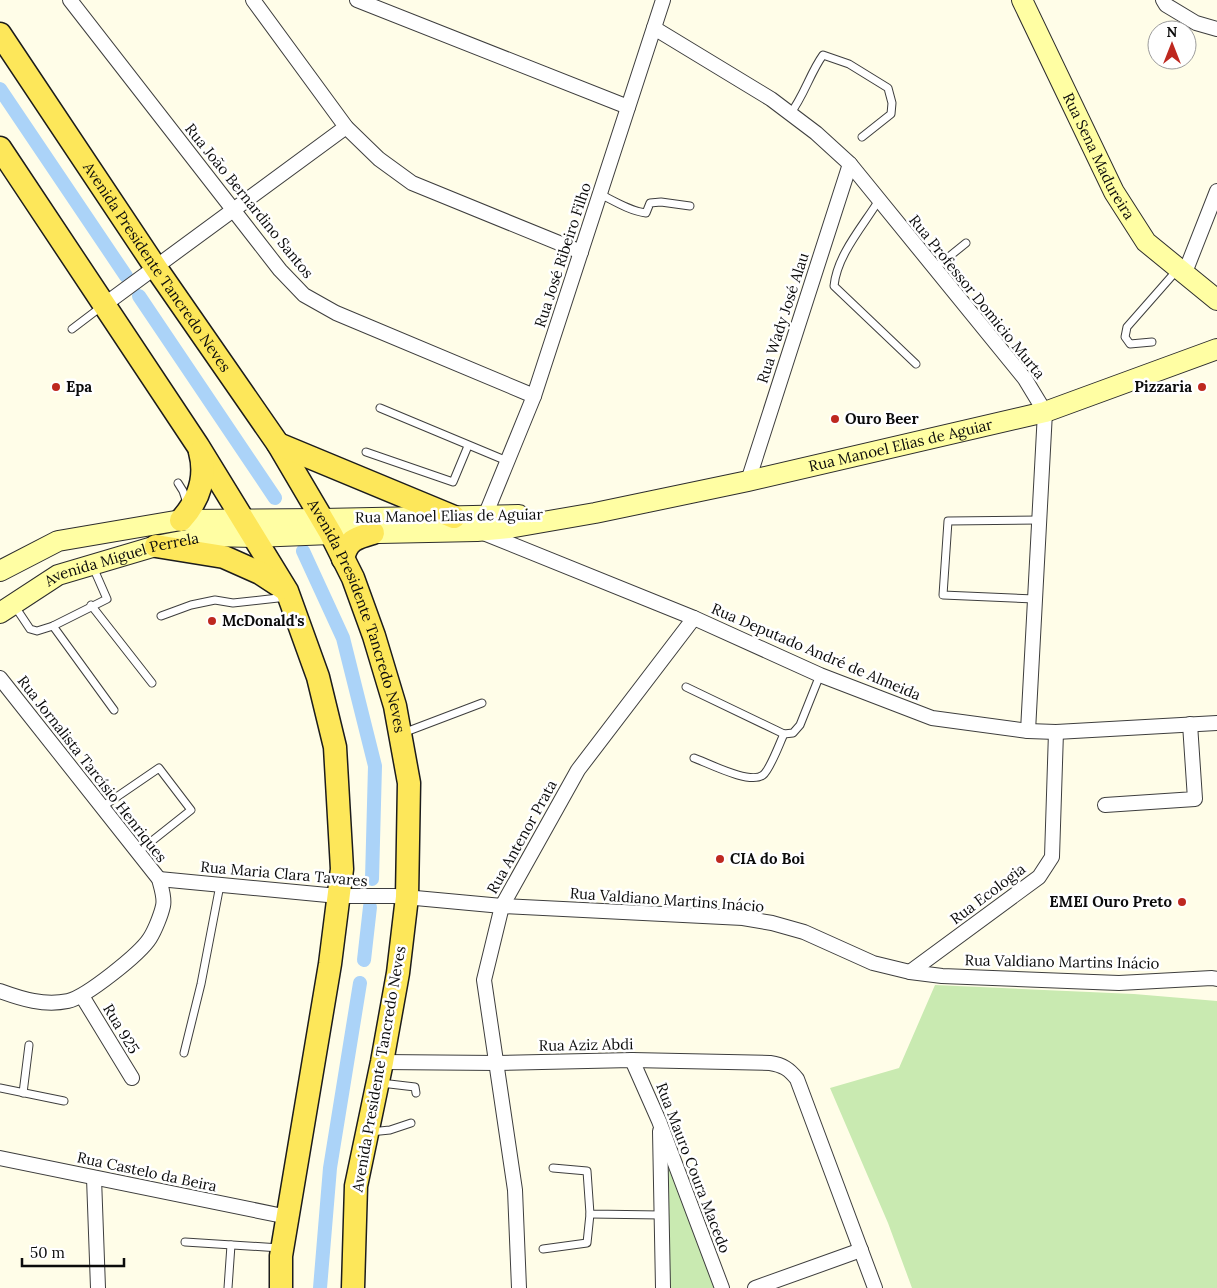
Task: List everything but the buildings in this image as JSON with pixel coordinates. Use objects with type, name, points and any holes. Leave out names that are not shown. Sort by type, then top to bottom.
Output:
[{"type":"main road","name":"Rua Sena Madureira","points":[[1022,0],[1114,192],[1146,242],[1181,272],[1213,294]]},
{"type":"main road","name":"Avenida Presidente Tancredo Neves","points":[[0,34],[153,271],[278,444],[327,527],[353,578],[374,636],[395,706],[409,783],[397,897],[398,973],[380,1073],[356,1186],[353,1288]]},
{"type":"main road","points":[[0,148],[111,300],[249,529],[288,594],[318,677],[335,747],[342,869],[347,897],[330,964],[283,1248],[281,1288]]},
{"type":"main road","name":"Rua Manoel Elias de Aguiar","points":[[249,529],[327,527],[454,516],[510,528],[595,513],[748,481],[1044,412],[1208,352],[1217,338]]},
{"type":"main road","points":[[278,444],[454,516]]},
{"type":"main road","points":[[186,515],[197,499],[201,486],[202,459],[198,446]]},
{"type":"main road","name":"Avenida Miguel Perrela","points":[[0,571],[58,541],[186,515],[249,529]]},
{"type":"main road","name":"Rua Manoel Elias de Aguiar","points":[[327,527],[372,533],[481,523]]},
{"type":"main road","name":"Avenida Miguel Perrela","points":[[7,608],[58,575],[156,546],[249,529]]},
{"type":"main road","points":[[343,559],[349,544],[372,533]]},
{"type":"main road","points":[[58,541],[52,559],[52,566],[58,575]]},
{"type":"main road","points":[[156,546],[224,557],[260,573],[288,594]]},
{"type":"street","name":"Rua João Bernardino Santos","points":[[70,0],[280,270],[304,295],[336,313],[534,396]]},
{"type":"street","points":[[253,0],[346,127],[379,159],[412,183],[581,252]]},
{"type":"street","points":[[357,0],[628,107]]},
{"type":"street","name":"Rua José Ribeiro Filho","points":[[481,523],[534,396],[663,0]]},
{"type":"street","points":[[1164,0],[1166,5],[1196,23],[1217,29]]},
{"type":"street","name":"Rua Professor Domicio Murta","points":[[654,28],[771,99],[816,133],[850,164],[1025,379],[1044,412]]},
{"type":"street","points":[[111,300],[153,271],[233,209],[346,127]]},
{"type":"street","name":"Rua Wady José Alau","points":[[748,481],[850,164]]},
{"type":"street","points":[[1181,272],[1217,191]]},
{"type":"street","points":[[1028,731],[1044,412]]},
{"type":"street","name":"Rua Deputado André de Almeida","points":[[481,523],[820,675],[932,718],[1028,731],[1056,732],[1217,723]]},
{"type":"street","name":"Rua Antenor Prata","points":[[519,1288],[515,1190],[484,980],[502,906],[578,770],[694,618]]},
{"type":"street","name":"Rua Jornalista Tarcísio Henriques","points":[[0,678],[159,879]]},
{"type":"street","points":[[1105,805],[1195,799],[1190,724]]},
{"type":"street","name":"Rua Ecologia","points":[[910,972],[1039,876],[1052,857],[1056,732]]},
{"type":"street","points":[[0,991],[15,997],[45,1004],[69,1001],[82,996],[126,962],[150,938],[164,904],[159,879]]},
{"type":"street","name":"Rua Maria Clara Tavares","points":[[159,879],[347,897],[397,897]]},
{"type":"street","name":"Rua Valdiano Martins Inácio","points":[[397,897],[502,906],[743,918],[772,923],[804,932],[873,963],[910,972],[942,976],[1119,983],[1217,979]]},
{"type":"street","name":"Rua 925","points":[[82,996],[132,1078]]},
{"type":"street","name":"Rua Aziz Abdi","points":[[380,1073],[497,1063],[632,1060],[770,1063],[781,1065],[790,1069],[797,1079],[861,1250]]},
{"type":"street","name":"Rua Mauro Coura Macedo","points":[[632,1060],[659,1122],[722,1288]]},
{"type":"street","points":[[659,1122],[663,1288]]},
{"type":"street","name":"Rua Castelo da Beira","points":[[0,1158],[288,1217]]},
{"type":"street","points":[[94,1178],[98,1288]]},
{"type":"street","points":[[755,1288],[861,1250],[876,1288]]},
{"type":"lane","points":[[790,114],[798,103],[817,63],[823,55],[849,64],[888,88],[892,103],[891,114],[862,137]]},
{"type":"lane","points":[[600,194],[642,213],[646,213],[650,203],[661,202],[690,206]]},
{"type":"lane","points":[[879,200],[850,245],[836,272],[834,286],[916,364]]},
{"type":"lane","points":[[934,268],[966,243]]},
{"type":"lane","points":[[1152,342],[1130,344],[1125,337],[1127,327],[1181,272]]},
{"type":"lane","points":[[74,328],[111,300]]},
{"type":"lane","points":[[380,408],[507,461]]},
{"type":"lane","points":[[366,452],[452,482],[468,446]]},
{"type":"lane","points":[[178,483],[183,491],[186,515]]},
{"type":"lane","points":[[1035,599],[943,595],[948,521],[1039,520]]},
{"type":"lane","points":[[7,608],[30,629],[38,631],[53,626],[91,605],[107,599],[92,565]]},
{"type":"lane","points":[[161,616],[191,605],[216,600],[233,603],[288,594]]},
{"type":"lane","points":[[91,605],[152,683]]},
{"type":"lane","points":[[53,626],[114,710]]},
{"type":"lane","points":[[686,688],[784,734],[793,733],[800,724],[820,675]]},
{"type":"lane","points":[[400,734],[482,703]]},
{"type":"lane","points":[[694,758],[745,778],[763,776],[784,734]]},
{"type":"lane","points":[[102,807],[159,768],[191,810],[138,852]]},
{"type":"lane","points":[[184,1053],[203,975],[220,885]]},
{"type":"lane","points":[[23,1093],[29,1045]]},
{"type":"lane","points":[[380,1073],[415,1087],[416,1093]]},
{"type":"lane","points":[[0,1088],[64,1101]]},
{"type":"lane","points":[[368,1132],[390,1130],[411,1124]]},
{"type":"lane","points":[[543,1249],[587,1243],[590,1214],[587,1171],[553,1168]]},
{"type":"lane","points":[[590,1214],[661,1215]]},
{"type":"lane","points":[[185,1242],[283,1248]]},
{"type":"lane","points":[[228,1288],[231,1245]]},
{"type":"green space","points":[[935,985],[1134,994],[1217,1001],[1217,1288],[912,1288],[888,1223],[830,1088],[899,1068]]},
{"type":"green space","points":[[659,1121],[722,1288],[663,1288]]},
{"type":"waterway","points":[[0,89],[126,276]]},
{"type":"waterway","points":[[139,296],[275,498]]},
{"type":"waterway","points":[[303,551],[343,638],[375,766],[372,879]]},
{"type":"waterway","points":[[364,960],[370,907]]},
{"type":"waterway","points":[[320,1288],[330,1168],[360,983]]},
{"type":"place","name":"Epa","points":[[56,387]]},
{"type":"place","name":"Pizzaria","points":[[1202,387]]},
{"type":"place","name":"Ouro Beer","points":[[835,419]]},
{"type":"place","name":"McDonald's","points":[[212,621]]},
{"type":"place","name":"CIA do Boi","points":[[720,859]]},
{"type":"place","name":"EMEI Ouro Preto","points":[[1182,902]]}]
